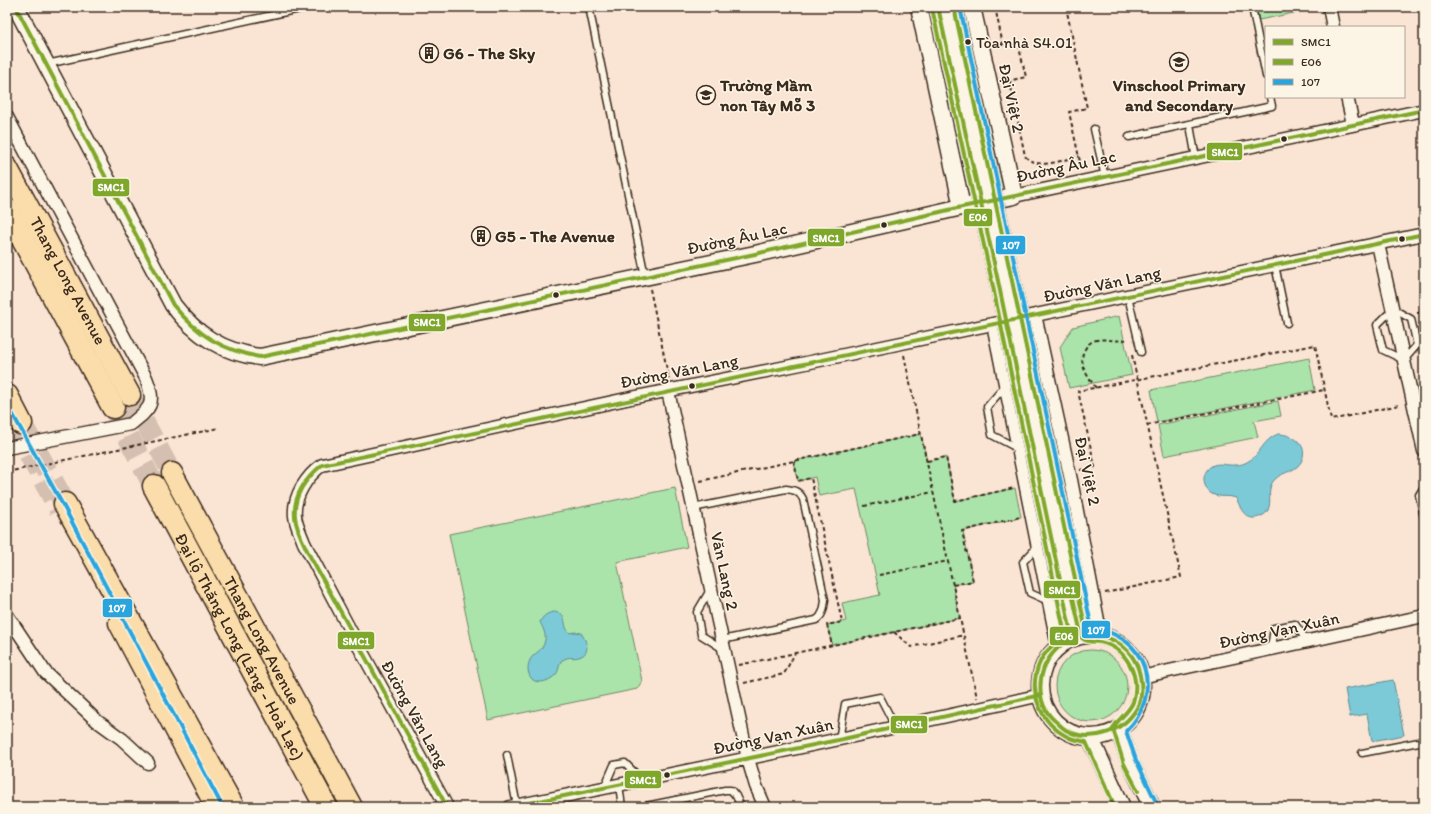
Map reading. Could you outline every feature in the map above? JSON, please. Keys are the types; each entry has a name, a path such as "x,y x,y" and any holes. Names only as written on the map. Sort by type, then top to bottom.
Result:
{"highway":[{"path":"7,210 121,401"},
{"path":"7,396 14,422"},
{"name":"Đại lộ Thăng Long (Láng - Hoà Lạc)","path":"154,486 326,807"},
{"path":"62,507 233,807"}],"main road":[{"name":"Thang Long Avenue","path":"7,166 121,401"},
{"name":"Thang Long Avenue","path":"172,473 352,807"},
{"path":"62,507 216,807"}],"street":[{"name":"Đường Âu Lạc","path":"16,7 48,64 174,305 184,320 213,342 244,355 260,357 647,280 962,207 1424,110"},
{"path":"919,7 962,207"},
{"path":"938,7 998,281 1063,597"},
{"path":"954,7 1063,597 1058,647"},
{"name":"Đại Việt 2","path":"972,7 1014,196"},
{"path":"1329,7 1333,26"},
{"path":"1347,98 1353,124"},
{"path":"7,116 146,378 150,388 151,400 147,411 131,424 7,448"},
{"name":"Đường Văn Lang","path":"447,807 304,543 298,529 295,516 296,505 300,493 310,476 318,469 327,464 669,387 1035,316 1424,234"},
{"path":"1378,244 1424,451"},
{"name":"Đại Việt 2","path":"1035,316 1071,480 1087,636"},
{"path":"992,324 1037,547 1063,597 1087,636"},
{"name":"Văn Lang 2","path":"669,387 693,508 748,759 756,786 766,807"},
{"path":"7,615 45,672 97,722 122,739 148,763"},
{"name":"Đường Vạn Xuân","path":"1141,677 1424,616"},
{"path":"1087,636 1115,641 1127,650 1138,667 1141,677 1141,697 1138,706 1127,722 1119,729 1110,733 1090,737 1076,734 1062,728 1048,714 1041,695 1041,675 1049,657 1058,647 1087,636"},
{"name":"Đường Vạn Xuân","path":"514,806 896,728 1041,695"},
{"path":"1119,729 1130,762 1152,807"},
{"path":"1090,737 1122,807"}],"lane":[{"path":"48,64 309,7"},
{"path":"589,7 647,280"},
{"path":"1252,7 1265,71"},
{"path":"1129,137 1272,106 1270,98"},
{"path":"1190,125 1196,158"},
{"path":"1094,129 1105,177"},
{"path":"1275,265 1287,323"},
{"path":"1128,296 1141,352"},
{"path":"1393,309 1377,325 1382,350 1404,360"},
{"path":"1005,386 987,407 992,435 1017,448"},
{"path":"1424,487 1419,495 1424,518"},
{"path":"693,508 786,489 796,490 801,494 805,507 825,600 824,609 819,618 816,620 723,645 701,635 697,612 711,589"},
{"path":"1037,547 1023,562 1030,593 1063,597"},
{"path":"1271,649 1274,628 1294,624 1307,641"},
{"path":"839,740 844,704 880,697 896,728"},
{"path":"1362,753 1424,741"},
{"path":"507,755 514,806"},
{"path":"604,788 614,765 625,763 642,780"},
{"path":"619,785 622,807"},
{"path":"641,807 731,790 736,796 741,807"}],"path":[{"path":"995,7 1003,45"},
{"path":"1066,7 1088,108 1069,112 1082,172"},
{"path":"994,42 1006,46 1018,43 1026,76 1012,80 1004,88"},
{"path":"1010,82 1025,156 1029,160 1043,164 1078,156"},
{"path":"1419,246 1424,270"},
{"path":"647,280 669,387"},
{"path":"1417,313 1424,312"},
{"path":"1096,388 1083,366 1082,358 1084,350 1090,342 1098,340 1117,342 1128,339 1127,333"},
{"path":"1079,470 1095,467 1078,391 1315,345 1331,420 1399,405"},
{"path":"1105,593 1181,577 1131,353"},
{"path":"904,354 977,698"},
{"path":"1423,355 1424,360"},
{"path":"1147,426 1325,390"},
{"path":"7,472 219,428"},
{"path":"698,481 921,434"},
{"path":"927,461 946,457 955,501 1015,488"},
{"path":"864,506 934,492"},
{"path":"953,585 973,581 962,530 1021,517"},
{"path":"879,575 948,561"},
{"path":"738,665 960,618"},
{"path":"894,632 911,647 964,635"},
{"path":"742,683 784,674 795,653"}],"green space":[{"path":"1256,7 1308,7 1309,10 1259,20"},
{"path":"1119,316 1132,375 1069,388 1060,347 1073,327"},
{"path":"1309,358 1315,390 1157,422 1151,390"},
{"path":"1278,401 1281,416 1254,421 1258,437 1164,456 1158,425"},
{"path":"921,434 927,461 946,457 955,501 1015,488 1021,517 963,531 973,581 953,585 960,618 832,645 827,625 846,621 842,603 880,595 856,489 819,496 815,477 798,481 794,461"},
{"path":"675,488 687,547 617,562 642,681 637,689 488,720 449,534"},
{"path":"1091,650 1105,653 1117,660 1124,672 1127,686 1124,700 1117,712 1105,719 1091,722 1077,719 1065,712 1058,700 1055,686 1058,672 1065,660 1077,653"}],"water":[{"path":"1278,434 1294,438 1302,446 1303,456 1298,466 1291,471 1278,476 1272,483 1270,490 1270,503 1265,514 1259,517 1250,518 1244,513 1236,498 1215,495 1209,491 1205,485 1204,479 1207,470 1210,467 1217,464 1237,465 1247,462 1256,456 1268,440"},
{"path":"554,612 562,615 567,630 570,633 581,633 585,639 587,649 586,653 579,657 564,659 561,661 557,673 552,678 539,682 531,678 528,668 529,662 544,644 545,636 540,622 542,618 549,613"},
{"path":"1393,680 1404,735 1372,741 1367,714 1350,717 1345,689"}],"tunnel":[{"path":"130,395 172,473"},
{"path":"113,407 154,486"},
{"path":"21,423 65,504"},
{"path":"14,428 59,510"}],"transit line":[{"name":"SMC1","path":"16,7 173,305 182,316 211,340 233,350 260,357 755,254 962,207 1424,110"},
{"name":"SMC1","path":"938,7 998,281 1072,638 1057,649 1048,660 1041,678 1041,696 1048,713 1064,729 1075,734 1095,736 1115,729 1131,716 1137,708 1139,702 1141,682 1135,662 1124,647 1107,638 1087,635 954,7"},
{"name":"107","path":"960,7 1092,629 1111,633 1126,641 1137,653 1144,668 1147,684 1145,700 1138,716 1126,731 1136,760 1157,804"},
{"name":"E06","path":"932,8 992,282 1065,635 1048,650 1040,662 1036,673 1036,695 1043,715 1058,731 1072,739 1086,742 1115,807"},
{"name":"SMC1","path":"447,807 315,566 300,535 295,517 298,495 306,482 322,465 735,377 1424,234"},
{"name":"107","path":"12,413 64,507 221,804"},
{"name":"E06","path":"1071,589 1082,638 1088,641 1100,642 1118,650 1130,664 1133,673 1135,682 1133,702 1113,729 1124,764 1138,791"},
{"name":"SMC1","path":"510,807 843,739 1041,695"}],"place":[{"name":"Tòa nhà S4.01","path":"968,42"},
{"name":"G6 - The Sky","path":"429,53"},
{"name":"Vinschool Primary and Secondary","path":"1179,62"},
{"name":"Trường Mầm non Tây Mỗ 3","path":"706,95"},
{"name":"G5 - The Avenue","path":"481,236"}]}
